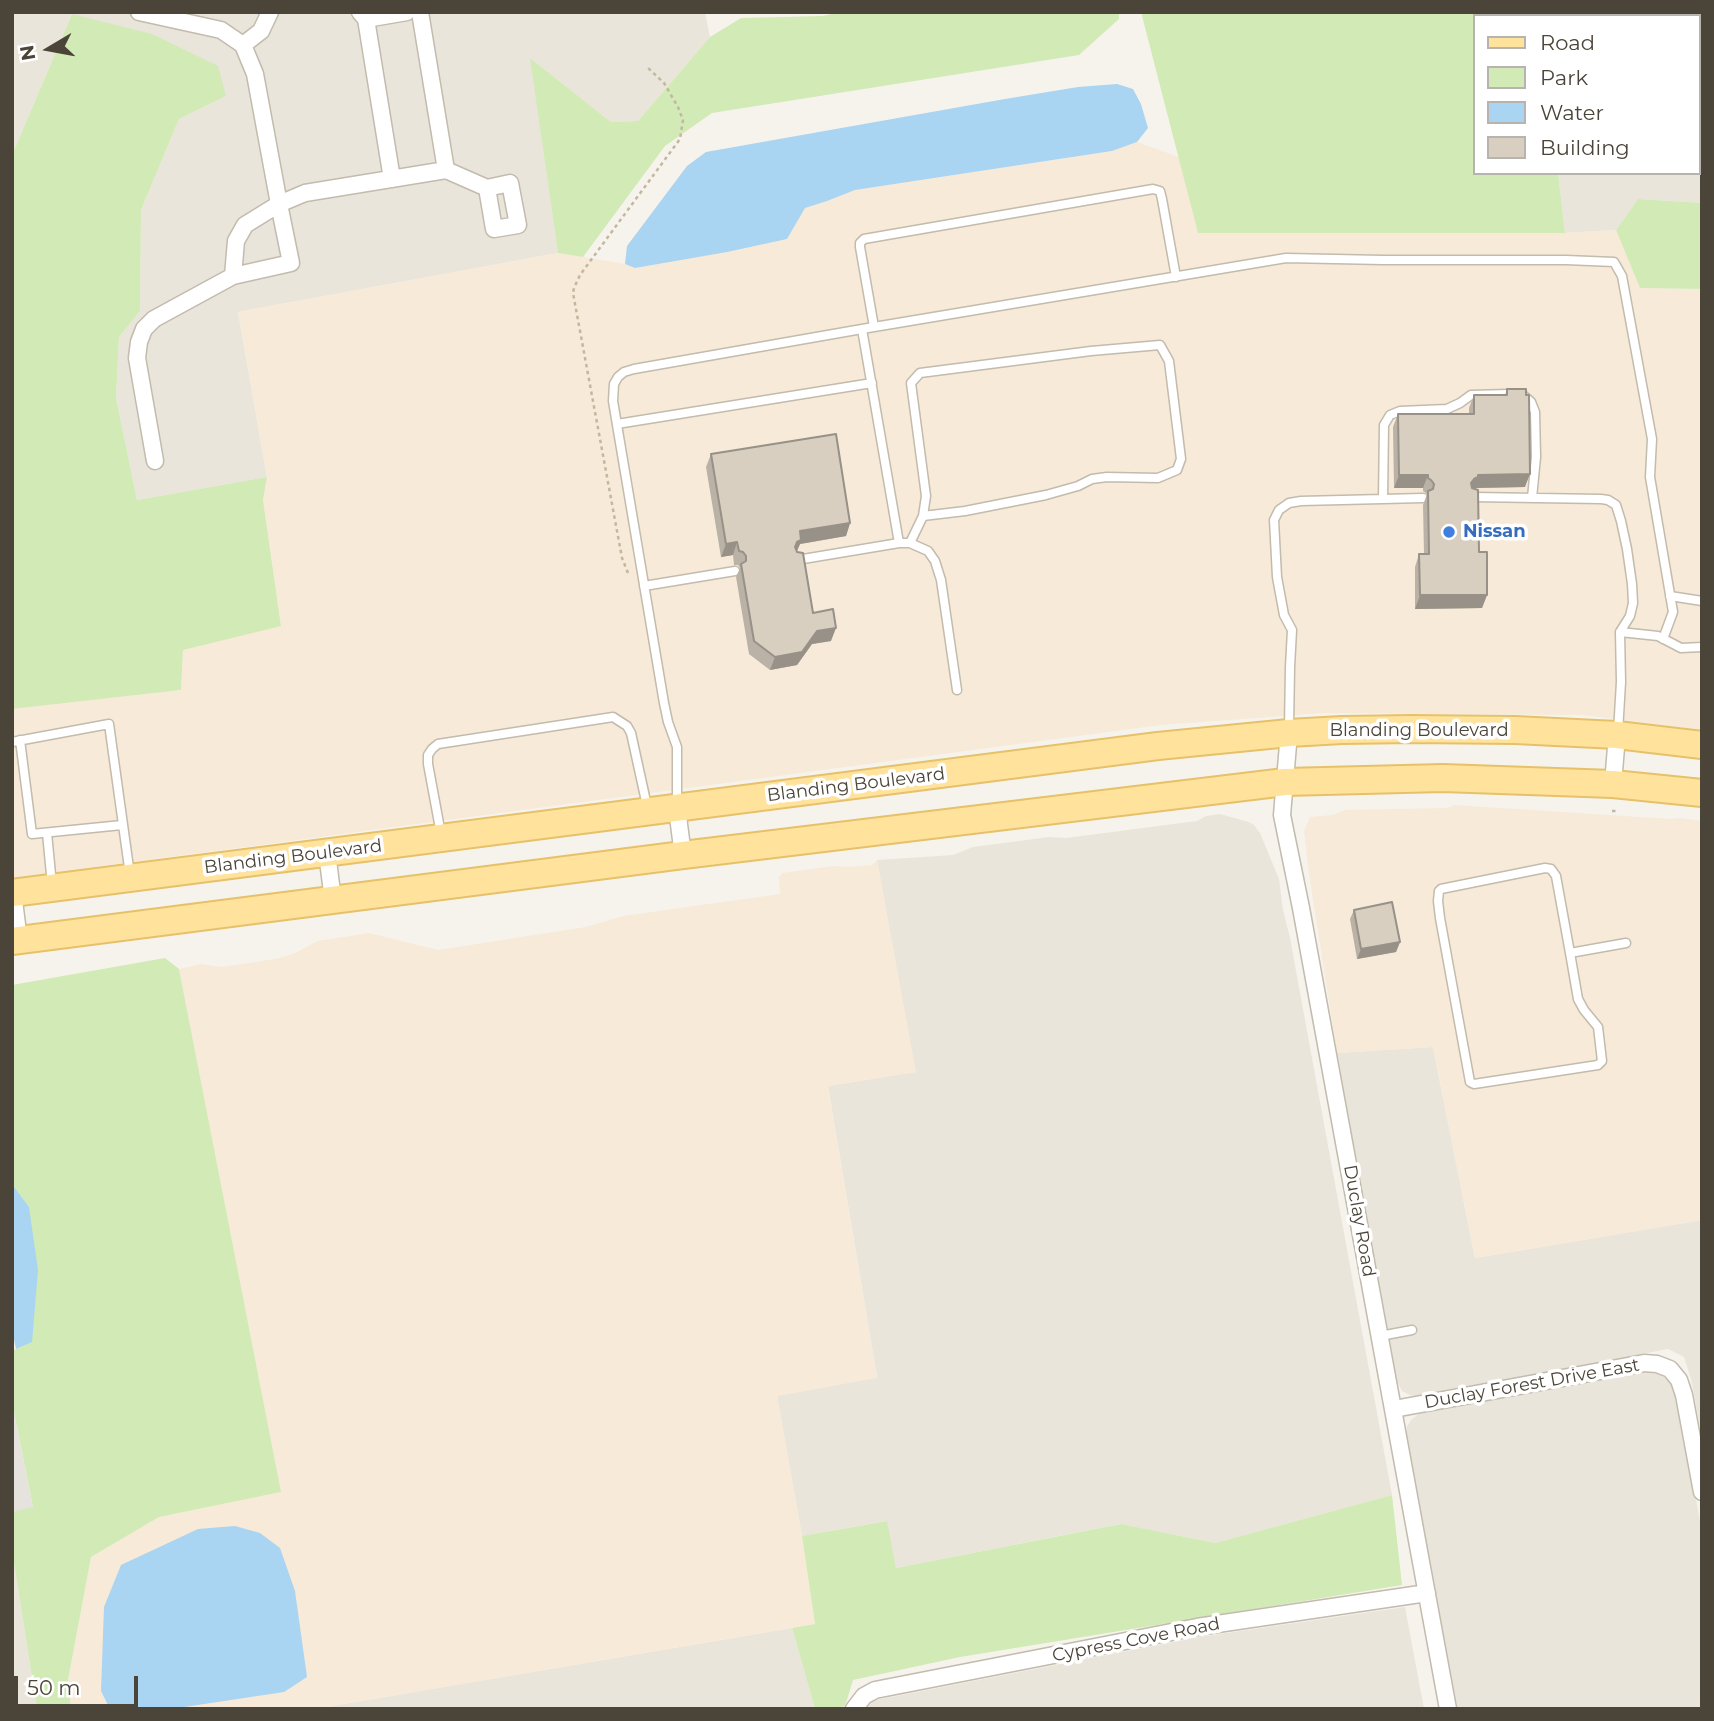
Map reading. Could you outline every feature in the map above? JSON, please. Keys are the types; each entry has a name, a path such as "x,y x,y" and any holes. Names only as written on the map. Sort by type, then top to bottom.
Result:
{"main road":[{"name":"Blanding Boulevard","path":"13,893 1158,746 1289,733 1412,729 1516,730 1617,735 1702,745"},
{"path":"16,941 683,855 1285,782 1443,778 1613,784 1702,793"}],"street":[{"path":"139,12 221,30 243,46 255,74 291,263 233,276 154,319 144,329 136,358 155,461"},
{"path":"243,46 261,31 270,12"},
{"path":"392,178 363,16 407,12"},
{"path":"420,12 446,170"},
{"path":"233,276 236,241 245,225 279,204 305,193 446,170 487,188"},
{"name":"Duclay Road","path":"1289,733 1282,815 1448,1709"},
{"path":"1613,784 1617,735"},
{"path":"677,809 683,855"},
{"path":"327,853 333,900"},
{"path":"13,893 16,941"},
{"name":"Duclay Forest Drive East","path":"1394,1409 1644,1363 1657,1364 1670,1368 1679,1380 1702,1492"},
{"name":"Cypress Cove Road","path":"854,1709 864,1696 875,1690 1197,1627 1427,1592"}],"lane":[{"path":"874,327 860,247 864,239 1153,189 1160,191 1176,277"},
{"path":"677,809 677,747 668,722 644,586 613,401 614,384 624,372 634,369 862,329 1286,258 1614,262 1622,276 1652,439 1650,477 1673,612 1663,639"},
{"path":"862,329 899,542"},
{"path":"910,542 923,516 926,496 911,383 920,373 1160,345 1168,361 1181,459 1177,470 1158,478 1092,479 1046,495 965,511 923,516"},
{"path":"617,424 872,383"},
{"path":"1382,499 1384,425 1390,415 1400,411 1447,409 1471,395 1507,394 1523,395 1531,402 1535,412 1536,457 1532,498"},
{"path":"1473,497 1601,499 1616,505 1627,550 1633,603 1630,615 1620,632 1621,682 1617,735"},
{"path":"1289,733 1292,630 1284,615 1277,577 1274,520 1279,510 1289,503 1301,501 1423,498"},
{"path":"797,560 899,542 910,542 928,551 938,570 943,593 957,690"},
{"path":"644,586 735,571"},
{"path":"1670,596 1702,601"},
{"path":"1620,632 1658,636 1681,648 1702,647"},
{"path":"442,838 428,764 428,755 438,744 613,717 626,726 634,740 648,812"},
{"path":"123,828 32,834 16,741 108,724 131,878"},
{"path":"47,832 52,888"},
{"path":"1545,868 1551,869 1556,876 1570,953 1578,999 1598,1027 1602,1061 1598,1065 1474,1084 1470,1082 1440,918 1439,891 1545,868"},
{"path":"1570,953 1626,943"},
{"path":"1380,1336 1412,1330"}],"path":[{"path":"644,586 630,575 622,558 573,293 580,275 680,139 683,120 678,107 664,83 647,67"},
{"path":"1612,811 1618,811"}],"shaded area":[{"path":"12,12 705,12 710,37 638,121 611,122 531,59 558,253 238,312 267,477 137,500 116,398 119,337 140,311 141,210 179,119 226,96 72,14 12,155"},
{"path":"1538,12 1624,14 1538,14"},
{"path":"1702,12 1702,85 1700,14 1670,14"},
{"path":"1702,133 1702,203 1638,199 1616,230 1565,233 1558,175 1700,175"},
{"path":"1137,142 1179,157 1198,233 1565,233 1616,230 1640,288 1702,289 1702,730 1582,715 1323,713 1161,725 12,878 12,709 181,690 183,650 281,625 263,500 267,477 238,312 558,253 635,268 787,239 804,208 855,190 1112,151"},
{"path":"1454,805 1702,821 1702,1220 1475,1258 1433,1047 1337,1053 1304,831 1310,817 1333,815 1344,810 1448,808"},
{"path":"1220,814 1254,825 1279,879 1392,1495 1215,1543 1120,1524 896,1568 886,1521 802,1536 777,1396 877,1377 828,1086 915,1072 877,860 953,855 973,847 1197,821 1206,816"},
{"path":"877,860 916,1072 828,1086 877,1378 777,1396 815,1624 314,1709 71,1709 68,1680 91,1557 159,1517 281,1492 179,969 201,964 222,967 275,959 293,954 318,941 369,933 438,950 586,927 623,916 780,894 779,877 783,873 833,866 872,865"},
{"path":"1433,1047 1475,1258 1702,1220 1702,1437 1684,1357 1668,1349 1420,1397 1402,1391 1397,1381 1337,1053"},
{"path":"1642,1372 1660,1374 1673,1384 1702,1532 1702,1709 1456,1709 1406,1438 1407,1426 1420,1413"},
{"path":"12,1402 33,1508 12,1512"},
{"path":"12,1550 37,1709 12,1709"},
{"path":"1405,1607 1424,1709 830,1709 1199,1637"},
{"path":"792,1628 815,1709 314,1709"}],"green space":[{"path":"840,12 1119,12 1119,19 1079,55 712,113 665,146 583,257 558,253 530,58 611,122 638,121 710,37 741,18 823,16"},
{"path":"1141,12 1538,12 1472,14 1472,175 1558,175 1565,233 1198,233"},
{"path":"72,14 152,34 218,66 226,96 179,119 141,210 140,311 119,337 116,398 137,500 267,477 263,500 281,626 183,650 181,690 12,709 12,155"},
{"path":"1638,199 1702,203 1702,289 1640,288 1616,230"},
{"path":"165,958 179,969 281,1492 159,1517 91,1557 68,1680 71,1709 37,1709 12,1550 12,1512 33,1507 12,1402 12,1351 32,1341 29,1207 12,1184 12,985"},
{"path":"1392,1495 1402,1585 960,1657 853,1680 845,1706 815,1709 792,1628 815,1624 802,1536 887,1521 896,1568 1121,1524 1215,1543"}],"water":[{"path":"1117,84 1133,89 1141,104 1148,128 1137,142 1112,151 855,190 805,208 787,239 635,268 625,264 627,246 687,166 706,152 1005,99 1078,87"},
{"path":"12,1184 29,1207 38,1270 32,1342 16,1349 12,1330"},
{"path":"235,1526 260,1533 280,1548 295,1591 307,1677 284,1692 171,1709 110,1709 101,1691 104,1607 121,1565 198,1529"}],"building":[{"name":"Nissan","path":"1507,389 1526,389 1526,395 1529,395 1530,474 1478,475 1471,483 1472,488 1478,490 1479,552 1487,552 1487,595 1420,595 1419,554 1429,554 1428,491 1433,489 1434,484 1428,475 1399,475 1398,414 1474,414 1474,395 1507,395"},
{"path":"836,434 850,523 800,531 801,540 795,547 797,552 803,553 813,613 833,609 836,628 817,631 802,652 775,657 754,641 741,564 746,561 746,556 739,551 737,542 726,544 711,454"},
{"path":"1392,902 1400,942 1361,949 1354,910"}],"place":[{"name":"Nissan","path":"1449,532"}]}
